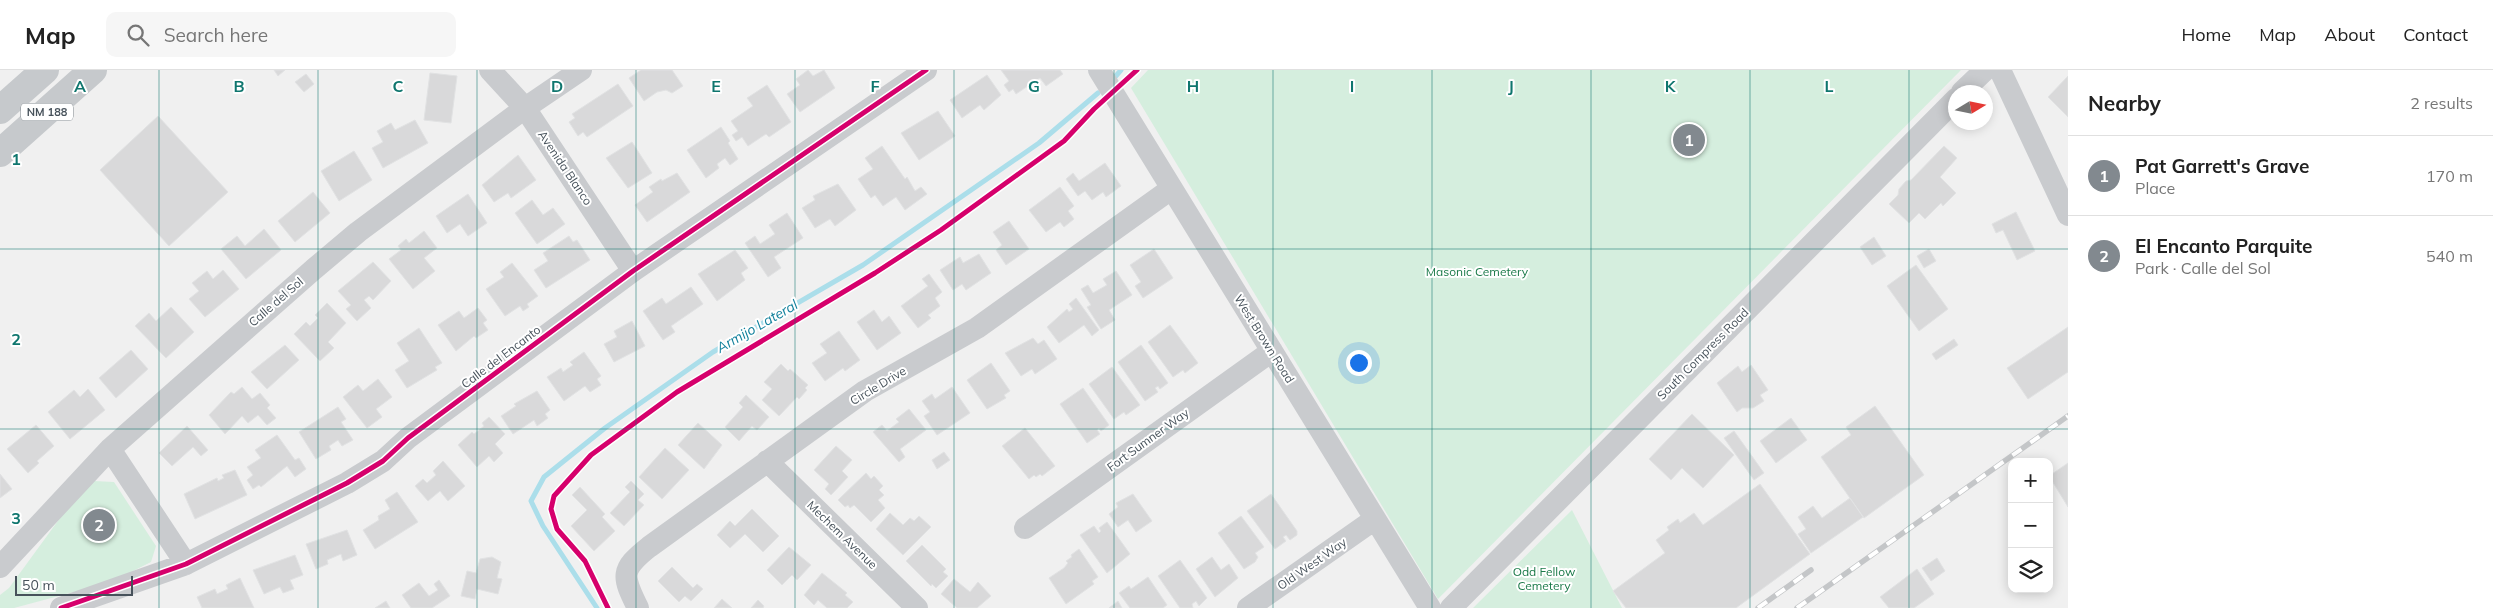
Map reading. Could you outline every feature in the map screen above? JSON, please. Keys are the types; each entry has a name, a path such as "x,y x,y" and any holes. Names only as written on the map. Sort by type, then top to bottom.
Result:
{"main road":[{"name":"NM 188","path":"0,110 45,70"},
{"name":"NM 188","path":"0,153 93,70"}],"street":[{"name":"Avenida Blanco","path":"490,70 525,108 633,271"},
{"name":"Calle del Sol","path":"0,567 110,449 358,232 525,108 581,70"},
{"name":"Calle del Encanto","path":"60,608 186,564 347,483 383,460 408,438 633,271 926,70"},
{"name":"West Brown Road","path":"1099,70 1430,608"},
{"path":"1969,85 1985,70"},
{"path":"2000,70 2068,215"},
{"name":"South Compress Road","path":"1451,608 1948,107"},
{"name":"Circle Drive","path":"638,608 628,588 625,574 634,559 699,509 865,392 977,328 1172,189"},
{"name":"Fort Sumner Way","path":"1025,528 1272,351"},
{"path":"110,449 186,564"},
{"name":"Mechem Avenue","path":"767,461 917,608"},
{"name":"Old West Way","path":"1248,608 1375,519"}],"green space":[{"name":"Masonic Cemetery","path":"1148,70 1961,70 1438,599 1131,88"},
{"path":"94,481 114,482 156,546 151,562 111,582 14,608 0,608 0,595 9,588 71,503"},
{"name":"Odd Fellow Cemetery","path":"1572,510 1622,608 1473,608"}],"building":[{"path":"274,70 285,70 278,76"},
{"path":"641,70 672,70 683,86 672,93 666,90 657,92 644,101 629,78"},
{"path":"808,70 813,76 824,70 835,88 800,112 787,94 800,85 796,79"},
{"path":"1001,70 1060,70 1063,74 1046,86 1040,78 1016,94 1013,89 1009,92 1004,85 1009,81"},
{"path":"430,73 457,76 451,123 424,120"},
{"path":"306,74 314,84 304,92 295,82"},
{"path":"987,75 1001,95 984,110 980,105 962,118 950,100"},
{"path":"2068,76 2068,117 2048,97"},
{"path":"618,84 633,106 587,137 583,132 578,136 569,122 575,118 572,114"},
{"path":"767,85 791,122 769,137 766,134 748,146 742,137 736,141 732,135 738,131 731,121 753,106 747,98"},
{"path":"938,111 955,136 919,160 901,133"},
{"path":"158,116 228,192 169,246 100,170"},
{"path":"415,120 428,143 383,168 372,148 383,142 377,131 391,123 395,130"},
{"path":"721,127 738,159 730,165 725,158 717,164 719,168 706,178 687,150"},
{"path":"632,142 652,173 628,188 606,158"},
{"path":"882,146 905,179 907,177 915,191 921,187 927,194 905,210 896,197 883,206 875,195 871,198 858,179 873,169 865,158"},
{"path":"1944,146 1957,158 1940,177 1956,193 1943,206 1941,203 1925,219 1919,213 1909,223 1889,204 1898,195 1899,189 1906,181 1911,180"},
{"path":"354,151 372,180 339,201 321,171"},
{"path":"518,155 536,180 511,198 508,193 494,202 482,185"},
{"path":"1105,163 1121,186 1106,197 1103,192 1092,200 1085,191 1078,196 1066,179 1073,173 1079,181"},
{"path":"677,173 690,192 647,222 635,205 653,192 649,187 661,179 662,181"},
{"path":"838,184 856,210 835,226 830,219 815,228 802,208 815,200 813,196"},
{"path":"1060,187 1074,206 1068,211 1074,219 1064,227 1060,222 1046,232 1029,210"},
{"path":"313,192 330,213 295,242 278,221"},
{"path":"468,194 487,223 468,236 460,224 447,233 436,216"},
{"path":"532,200 543,215 553,208 565,224 537,244 515,213"},
{"path":"2016,212 2035,251 2017,260 2003,230 1996,233 1992,224"},
{"path":"787,213 803,238 774,257 781,268 768,277 745,243 755,236 760,244 775,234 769,225"},
{"path":"1009,221 1029,249 1006,265 996,250 1002,245 993,232"},
{"path":"264,229 281,250 246,279 221,249 237,236 245,246"},
{"path":"424,231 437,248 424,258 435,271 413,289 389,259 401,250 398,246 406,239 409,243"},
{"path":"569,236 573,242 577,240 590,260 546,288 534,270 548,261 543,253"},
{"path":"1874,237 1886,256 1872,265 1860,247"},
{"path":"1154,249 1173,278 1143,298 1135,286 1141,282 1130,265"},
{"path":"1929,249 1936,261 1924,268 1917,256"},
{"path":"735,250 748,268 741,273 745,280 717,301 698,274"},
{"path":"979,254 991,273 966,290 962,284 953,290 940,270 960,257 963,263"},
{"path":"373,262 391,281 373,300 369,296 364,300 371,308 357,321 346,309 351,305 338,291"},
{"path":"512,263 538,296 527,304 529,307 523,311 520,306 505,316 486,289 504,277 500,272"},
{"path":"1916,265 1948,309 1919,331 1887,286"},
{"path":"223,270 239,289 205,317 189,299 199,291 192,283 207,271 213,279"},
{"path":"1116,271 1132,295 1109,310 1115,320 1101,329 1087,307 1091,305 1081,289 1088,285 1093,293 1107,285 1103,279"},
{"path":"929,274 942,292 935,298 940,306 928,315 931,318 918,328 901,306 928,286 922,279"},
{"path":"691,287 703,304 671,326 675,332 663,340 643,311 662,298 666,304"},
{"path":"1076,298 1099,330 1092,336 1084,325 1059,343 1047,327 1067,309 1069,312 1073,309 1069,304"},
{"path":"327,303 346,323 328,342 334,348 320,361 294,334 306,322 310,326 318,318 315,315"},
{"path":"171,307 194,332 166,358 135,326 149,313 156,321"},
{"path":"478,308 487,320 483,323 488,330 476,338 474,336 456,351 438,325 459,311 464,318"},
{"path":"874,310 882,322 889,316 901,333 877,350 857,322"},
{"path":"632,321 645,346 614,362 604,344 617,337 614,331"},
{"path":"1170,325 1198,363 1185,373 1183,370 1173,377 1148,342"},
{"path":"2068,327 2068,372 2028,399 2007,368"},
{"path":"419,328 442,363 435,367 437,370 407,388 395,370 409,361 397,343"},
{"path":"839,331 860,360 845,371 843,368 825,381 812,363 827,353 820,344"},
{"path":"1033,338 1038,344 1044,340 1057,359 1035,374 1032,369 1021,376 1005,353"},
{"path":"1954,339 1958,345 1936,360 1932,354"},
{"path":"285,345 299,360 267,389 251,372"},
{"path":"1141,345 1168,383 1160,389 1158,386 1155,388 1158,392 1145,401 1118,362"},
{"path":"131,350 148,369 116,398 99,378"},
{"path":"584,352 601,376 597,379 601,385 590,392 585,386 564,401 547,377 561,368 563,372 573,365 570,362"},
{"path":"991,363 1010,391 1004,395 1006,398 987,409 967,380"},
{"path":"781,364 788,371 790,369 808,385 805,388 807,390 799,399 797,397 779,416 762,400 772,389 764,382"},
{"path":"1751,365 1768,390 1760,395 1764,401 1753,408 1742,408 1737,412 1717,383 1738,366 1742,372"},
{"path":"1112,367 1140,405 1126,415 1124,412 1114,419 1089,384"},
{"path":"378,379 392,397 376,409 382,417 367,428 343,397 358,385 363,391"},
{"path":"242,387 252,399 260,393 270,405 267,408 276,418 267,425 258,415 248,423 242,416 225,434 209,415 231,392 234,394"},
{"path":"952,387 970,413 937,435 924,416 930,412 922,401 932,394 935,399"},
{"path":"1083,388 1109,425 1101,431 1099,428 1097,430 1100,434 1087,443 1060,404"},
{"path":"88,389 105,410 70,439 48,412 74,390 80,397"},
{"path":"537,391 550,410 545,414 548,418 537,426 534,420 513,434 501,416 516,406 514,404"},
{"path":"746,395 769,417 757,430 752,426 739,441 725,427 743,407 739,403"},
{"path":"1875,406 1924,475 1864,518 1821,457 1851,435 1846,427"},
{"path":"338,407 346,419 341,422 353,440 342,446 338,440 329,446 331,450 316,459 299,432"},
{"path":"909,409 926,430 900,449 905,457 899,462 873,432 882,425 887,431 899,422 896,419"},
{"path":"1692,414 1734,455 1703,488 1682,468 1671,480 1649,459"},
{"path":"489,417 505,434 495,444 503,453 494,462 489,456 477,467 458,445 472,432 474,434 484,426 482,423"},
{"path":"1791,418 1807,440 1776,463 1760,441"},
{"path":"698,423 722,445 704,469 678,445"},
{"path":"36,425 54,446 37,461 39,463 28,473 7,449"},
{"path":"187,426 208,450 201,456 193,447 172,466 159,453"},
{"path":"1025,428 1055,466 1042,476 1040,474 1036,477 1034,475 1029,479 1002,446"},
{"path":"1734,431 1764,473 1754,480 1724,438"},
{"path":"277,435 295,460 299,458 306,469 295,477 287,466 261,487 259,485 253,489 247,480 253,475 247,467 261,458 255,450"},
{"path":"836,446 852,460 842,471 848,477 831,495 825,489 829,484 814,470"},
{"path":"665,448 689,470 662,499 639,477"},
{"path":"944,452 950,460 937,469 932,460"},
{"path":"443,461 465,486 448,501 440,491 428,501 415,486 423,479 427,483 436,475 433,471"},
{"path":"2068,463 2068,507 2053,483 2053,473"},
{"path":"235,470 247,495 195,519 184,494 217,478 218,481 224,478 222,475"},
{"path":"866,473 871,479 874,476 883,486 879,490 884,495 878,500 885,508 871,522 854,505 850,508 848,505 845,507 838,500"},
{"path":"0,474 12,489 0,498"},
{"path":"631,481 644,494 638,500 644,505 624,526 610,513 630,492 625,487"},
{"path":"1760,484 1810,554 1736,608 1626,608 1613,591 1665,553 1656,540 1669,530 1667,527 1678,519 1680,523 1694,513 1703,525"},
{"path":"580,487 605,514 602,517 615,531 594,551 571,526 587,510 572,495"},
{"path":"397,492 418,522 375,549 363,530 379,520 378,516 390,509 385,500"},
{"path":"1133,494 1152,521 1136,532 1128,520 1118,527 1109,514 1118,507 1116,503"},
{"path":"1271,494 1297,531 1297,535 1290,540 1286,535 1283,537 1286,541 1275,549 1247,511"},
{"path":"1850,498 1863,517 1811,553 1798,534 1806,529 1798,517 1813,506 1822,518"},
{"path":"752,509 779,536 763,552 745,534 730,548 717,535 730,521 735,526"},
{"path":"890,513 903,525 910,518 914,521 919,516 931,527 903,555 876,529"},
{"path":"1241,516 1264,547 1255,553 1258,557 1255,562 1244,569 1218,533"},
{"path":"1107,522 1130,554 1107,573 1080,535 1094,526 1099,533 1101,531 1099,528"},
{"path":"347,530 357,555 343,561 341,554 327,560 328,564 316,569 306,544"},
{"path":"922,545 946,569 943,572 948,576 936,588 932,584 931,586 906,561"},
{"path":"789,547 811,565 797,580 792,575 782,585 767,570"},
{"path":"1079,549 1098,577 1092,581 1094,584 1066,604 1049,578 1064,568 1068,563 1066,561"},
{"path":"295,555 303,575 290,580 294,589 283,593 280,587 264,594 253,570"},
{"path":"492,557 501,562 497,578 502,579 498,594 477,589 475,599 461,596 467,571 476,573 480,559"},
{"path":"1212,557 1221,570 1229,564 1238,578 1215,597 1196,569"},
{"path":"1937,558 1945,571 1931,581 1922,568"},
{"path":"1180,560 1207,598 1199,606 1196,601 1192,604 1193,608 1180,608 1158,576"},
{"path":"672,567 693,588 697,584 703,589 691,601 685,596 679,602 658,581"},
{"path":"1917,569 1934,594 1914,608 1889,608 1880,597"},
{"path":"822,573 847,593 845,595 853,602 847,608 827,608 818,600 814,605 804,595"},
{"path":"1148,577 1167,605 1163,608 1130,608 1119,593 1129,586 1131,589"},
{"path":"240,578 254,608 202,608 197,597 215,589 217,594 228,589 226,585"},
{"path":"954,579 970,592 978,582 991,596 977,608 957,608 941,594"},
{"path":"439,580 450,596 432,608 411,608 402,595 419,583 429,596 438,590 434,584"},
{"path":"722,599 732,608 714,608"},
{"path":"758,600 764,606 763,608 751,608"},
{"path":"386,601 390,608 375,608"},
{"path":"1118,601 1122,608 1109,608"}],"waterway":[{"name":"Armijo Lateral","path":"1115,77 1121,70"},
{"name":"Armijo Lateral","path":"597,608 543,526 531,501 544,477 605,428 713,352 863,265 1039,143 1098,93"}],"railway":[{"path":"1797,608 2068,416"},
{"path":"1758,608 1811,570"}],"cycle path":[{"path":"61,608 186,564 347,483 383,461 408,438 633,271 926,70"},
{"path":"608,608 585,561 557,529 551,509 554,496 591,455 677,392 875,273 941,230 1064,141 1094,109 1137,70"}],"place":[{"name":"Pat Garrett's Grave","path":"1689,140"},
{"name":"El Encanto Parquite","path":"99,525"}]}
